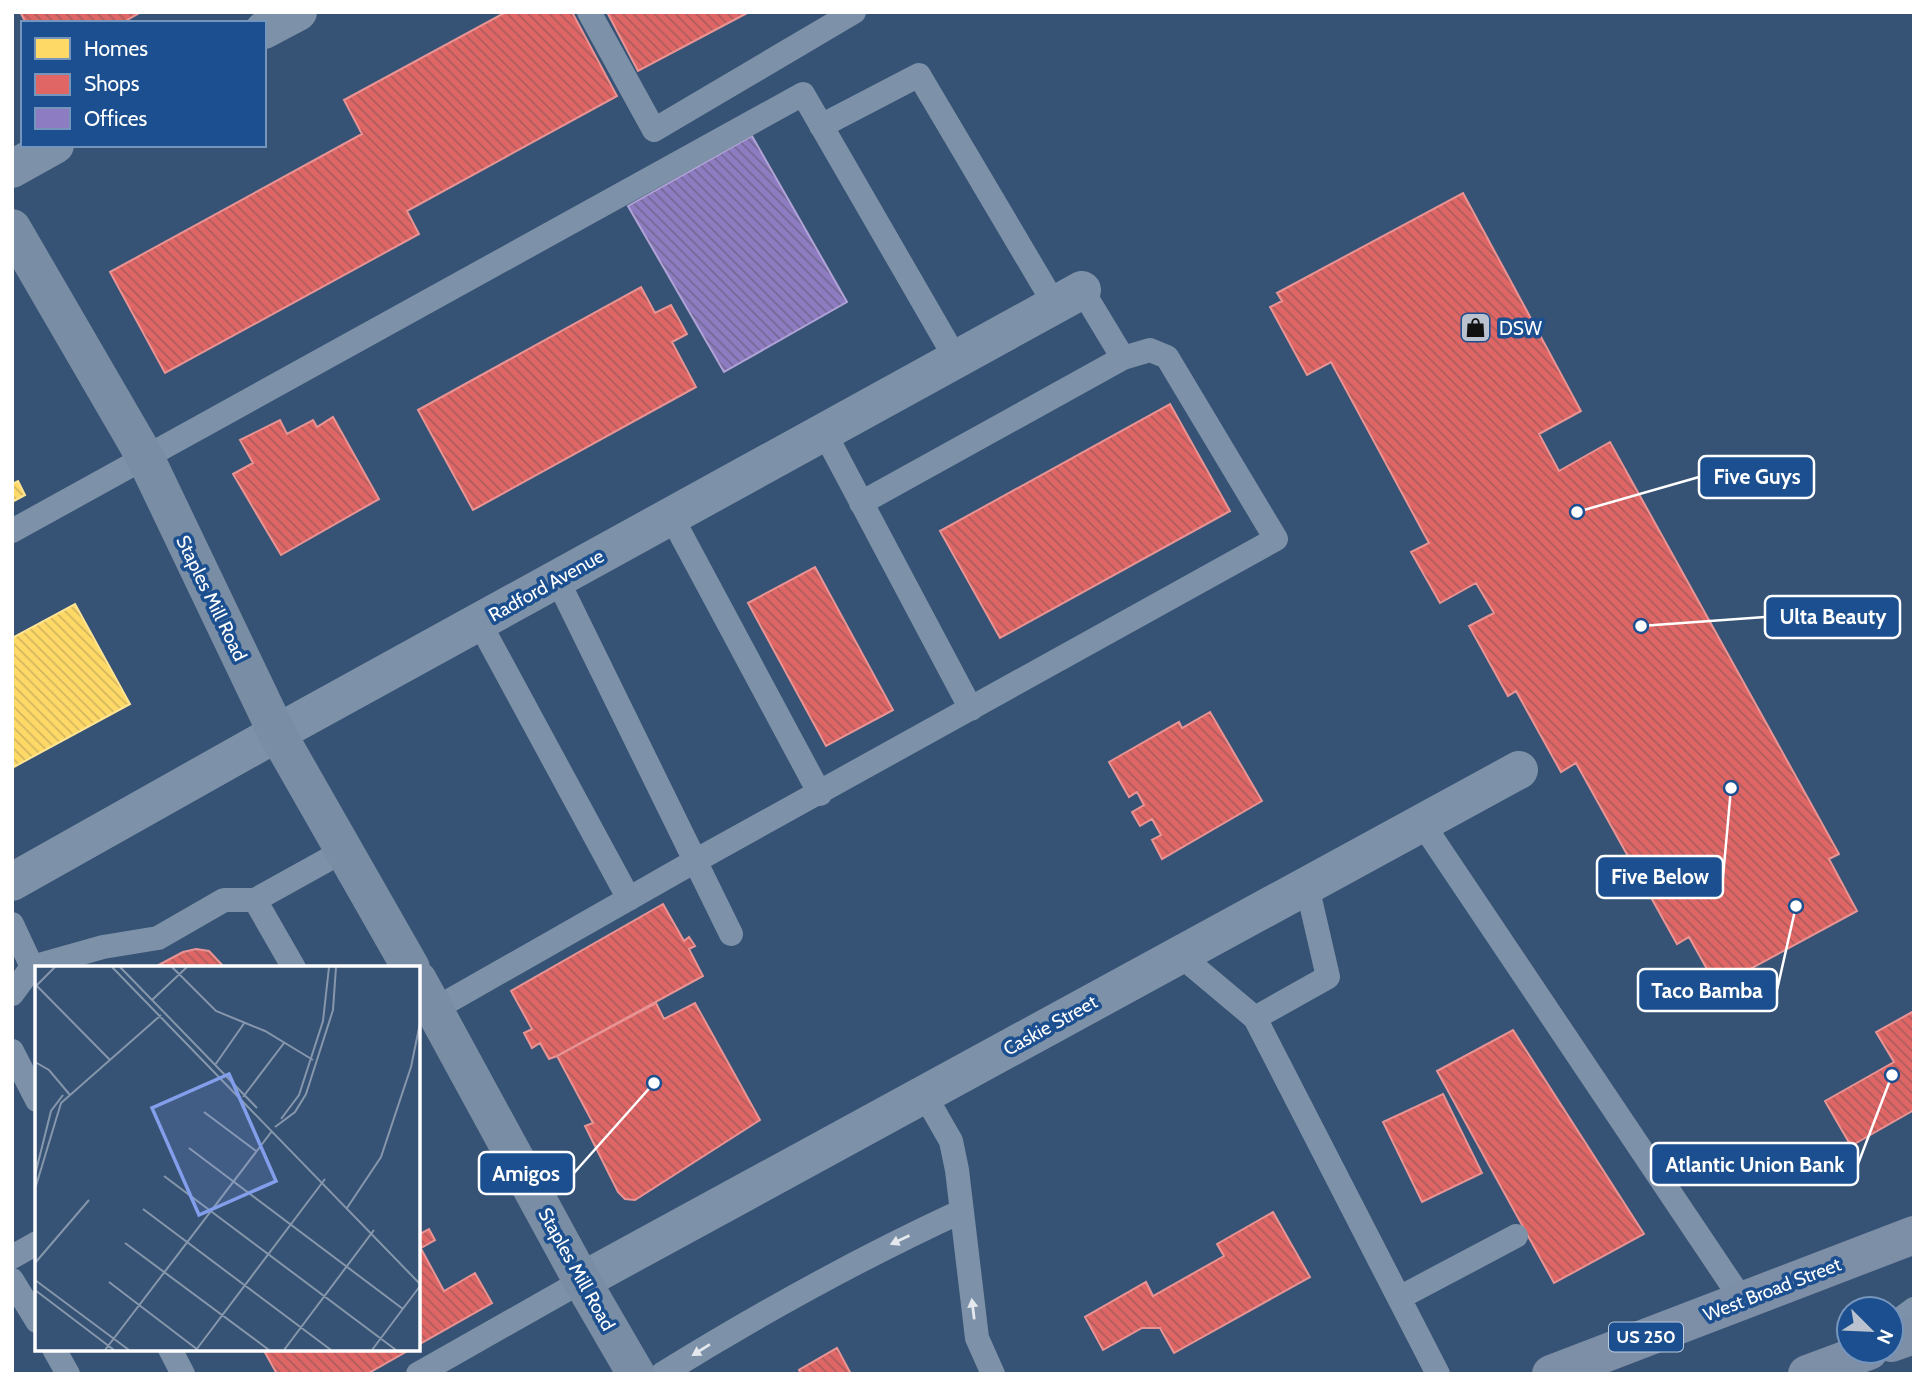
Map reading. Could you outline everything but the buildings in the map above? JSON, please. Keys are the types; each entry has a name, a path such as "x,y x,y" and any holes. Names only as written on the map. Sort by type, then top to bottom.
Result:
{"main road":[{"name":"West Broad Street","path":"1551,1374 1914,1235"},
{"path":"1807,1374 1835,1363"}],"street":[{"path":"266,29 298,12"},
{"path":"12,169 51,147"},
{"name":"Staples Mill Road","path":"12,228 145,457 278,733 410,966"},
{"name":"Radford Avenue","path":"12,882 1068,298"},
{"name":"Caskie Street","path":"582,1281 1519,770"},
{"name":"Staples Mill Road","path":"428,1009 636,1374"}],"lane":[{"path":"589,12 654,130 854,12"},
{"path":"821,126 919,75 1068,298 1123,358"},
{"path":"12,531 803,94 956,359"},
{"path":"428,1009 1276,539 1167,357 1150,350 1123,358 861,503"},
{"path":"824,432 971,709"},
{"path":"671,516 820,794"},
{"path":"557,579 732,934"},
{"path":"479,622 629,899"},
{"path":"1422,823 1742,1300"},
{"path":"36,966 103,947 158,938 224,900 255,900 345,850"},
{"path":"1255,1018 1328,977 1307,886"},
{"path":"255,900 293,966"},
{"path":"12,924 32,967"},
{"path":"1180,955 1255,1018 1438,1374"},
{"path":"12,994 35,966"},
{"path":"12,1051 35,1096"},
{"path":"923,1094 951,1141 957,1170 977,1338 993,1374"},
{"path":"662,1374 729,1332 876,1251 962,1211"},
{"path":"1399,1298 1516,1236"},
{"path":"12,1257 35,1244"},
{"path":"12,1280 35,1318"},
{"path":"418,1374 582,1281"},
{"path":"171,1351 183,1374"}],"place":[{"name":"DSW","path":"1476,328"},
{"name":"Five Guys","path":"1577,512"},
{"name":"Ulta Beauty","path":"1641,626"},
{"name":"Five Below","path":"1731,788"},
{"name":"Taco Bamba","path":"1796,906"},
{"name":"Atlantic Union Bank","path":"1892,1075"},
{"name":"Amigos","path":"654,1083"}]}
